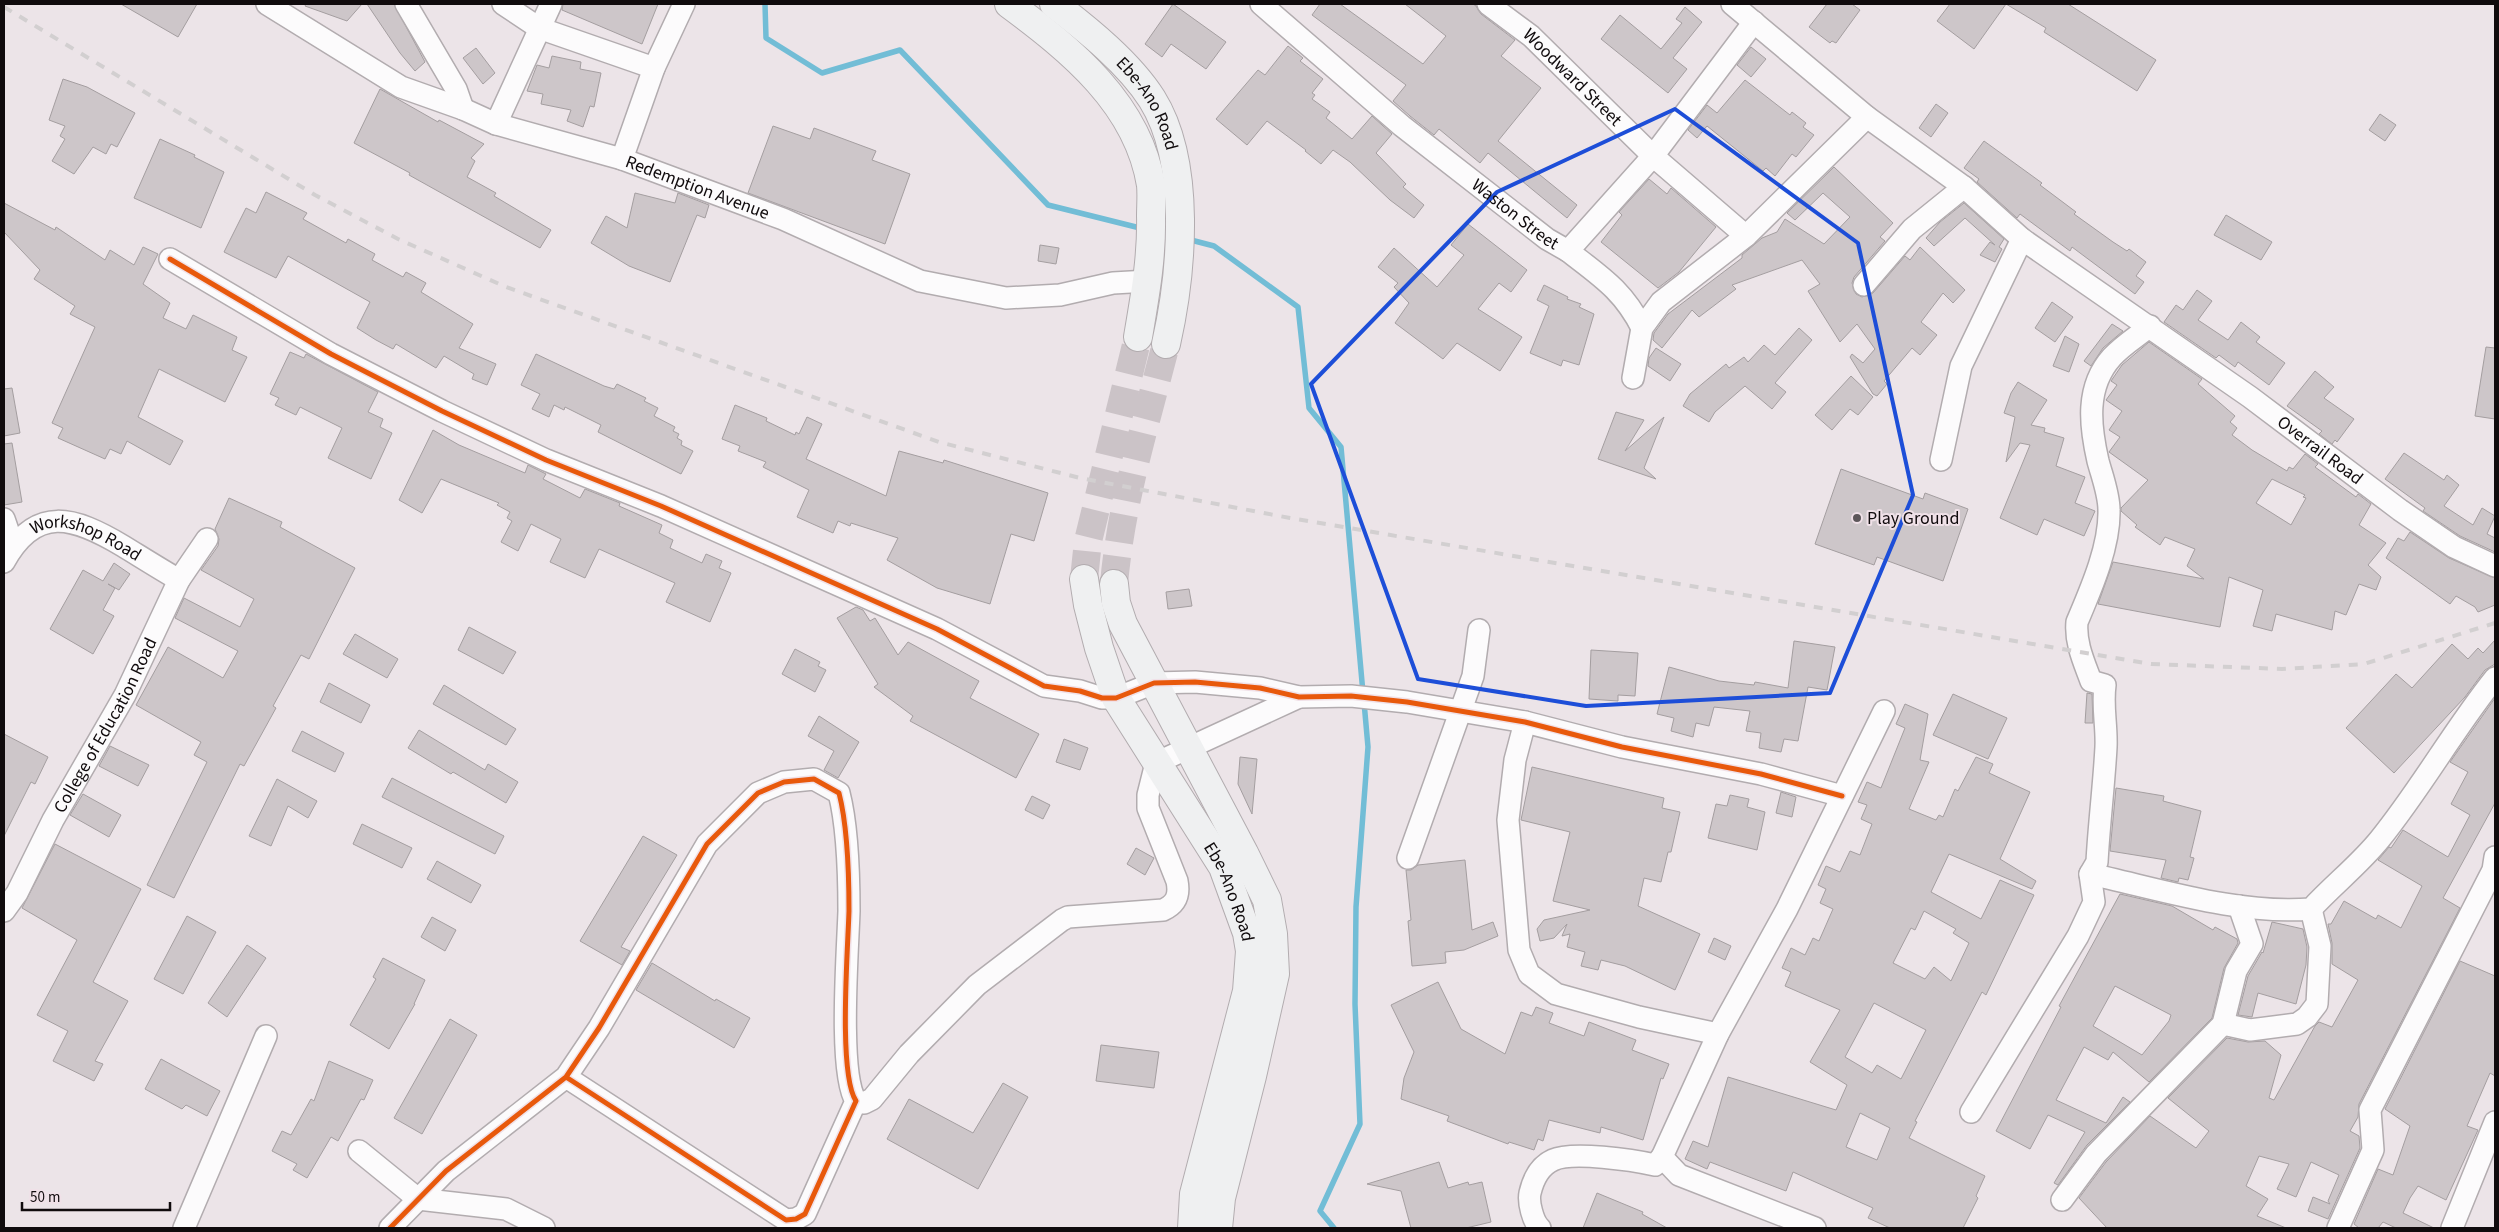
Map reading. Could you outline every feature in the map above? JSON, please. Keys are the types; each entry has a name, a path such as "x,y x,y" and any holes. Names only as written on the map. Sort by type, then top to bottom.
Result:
{"main road":[{"name":"Ebe-Ano Road","path":"1009,4 1076,58 1109,91 1142,150 1151,186 1152,230 1148,281"},
{"name":"Ebe-Ano Road","path":"1054,4 1084,27 1120,62 1151,98 1164,121 1173,153 1179,243 1173,310 1166,344"},
{"path":"1138,337 1148,281"},
{"name":"Ebe-Ano Road","path":"1084,579 1088,605 1099,648 1116,698 1223,867 1247,933 1250,951 1247,991 1194,1194 1192,1228"},
{"name":"Ebe-Ano Road","path":"1114,584 1116,603 1123,624 1267,900 1275,958 1275,974 1252,1076 1221,1198 1218,1228"}],"street":[{"name":"Redemption Avenue","path":"267,4 401,87 463,109 496,124 622,159 783,219 920,281 1006,298 1060,295 1113,284 1148,281"},
{"path":"406,4 456,88 463,109"},
{"path":"503,4 540,28 654,68"},
{"path":"496,124 551,4"},
{"path":"622,159 654,68 684,4"},
{"name":"Waston Street","path":"1261,4 1402,126 1547,239 1568,251 1653,156 1754,22"},
{"name":"Woodward Street","path":"1488,4 1531,36 1653,156 1746,236"},
{"name":"Overrail Road","path":"1732,4 1868,117 1964,187 2022,239 2250,397 2400,510 2454,547 2495,566"},
{"path":"1633,378 1642,328 1660,302 1746,236 1868,117"},
{"path":"1864,285 1912,229 1964,187"},
{"path":"1941,460 1961,366 2022,239"},
{"path":"1568,251 1614,288 1630,304 1642,328"},
{"path":"170,259 331,354 442,411 546,460 661,506 938,629 1044,686 1080,691 1102,698 1116,698 1154,683 1195,682 1260,688 1298,697 1350,696 1407,702 1525,722 1622,747 1761,774 1842,796"},
{"path":"1971,1112 2078,936 2094,902 2090,874 2096,862 2106,747 2106,721 2103,703 2105,686 2090,681 2080,651 2076,629 2077,622 2094,582 2108,528 2110,508 2091,431 2091,410 2095,387 2104,367 2113,356 2150,326"},
{"path":"4,519 8,553"},
{"name":"Workshop Road","path":"8,553 31,529 44,522 57,520 71,521 99,532 179,580"},
{"name":"College of Education Road","path":"4,911 17,893 53,820 125,695 179,580 207,539"},
{"path":"1408,858 1473,676 1479,630"},
{"path":"2090,874 2239,906 2293,910 2311,909 2379,840 2420,784 2469,711 2495,678"},
{"path":"856,1101 864,1103 872,1099 909,1054 977,985 1062,920 1068,917 1163,910 1172,906 1179,891 1177,881 1148,808 1148,795 1156,763 1298,697"},
{"path":"1540,1228 1536,1225 1528,1198 1533,1178 1552,1160 1575,1156 1655,1165 1662,1157 1718,1034 1787,909 1884,711"},
{"path":"1525,722 1514,760 1508,820 1519,950 1528,974 1556,994 1639,1017 1718,1034"},
{"path":"390,1228 446,1170 566,1077 599,1028 707,844 758,793 784,782 814,780 839,793 843,810 849,911 846,952 846,1041 852,1091 856,1101 805,1214 791,1220 786,1220 566,1077"},
{"path":"2338,1228 2373,1150 2370,1110 2493,870 2495,857"},
{"path":"2062,1200 2096,1154 2223,1024 2236,971 2252,944 2239,906"},
{"path":"2223,1024 2250,1030 2289,1026 2297,1024 2317,1004 2320,946 2311,909"},
{"path":"184,1228 266,1036"},
{"path":"2452,1228 2495,1122"},
{"path":"359,1152 418,1199 506,1209 544,1228"},
{"path":"1662,1157 1680,1175 1815,1228"}],"highlighted area":[{"path":"1675,109 1858,243 1913,495 1830,693 1586,706 1418,679 1311,384 1497,192"}],"building":[{"path":"121,4 197,4 178,37"},
{"path":"306,4 362,4 347,21 305,6"},
{"path":"367,4 394,4 425,62 415,71 400,53"},
{"path":"563,4 658,4 642,44 562,10"},
{"path":"1173,4 1226,42 1206,69 1171,44 1162,57 1145,44"},
{"path":"1320,4 1340,4 1423,64 1446,36 1405,4 1473,4 1476,6 1481,14 1515,40 1501,56 1541,88 1498,141 1577,205 1567,218 1488,153 1480,163 1439,129 1434,135 1410,116 1393,101 1406,85 1312,15"},
{"path":"1827,4 1852,4 1860,10 1836,43 1832,41 1830,43 1809,27"},
{"path":"1950,4 2006,4 1974,49 1937,21"},
{"path":"2006,4 2068,4 2156,60 2137,91 2044,32 2046,28"},
{"path":"1685,7 1702,22 1673,58 1687,69 1668,93 1601,39 1620,15 1661,49 1682,23 1676,19"},
{"path":"1288,46 1303,58 1300,61 1323,79 1312,93 1315,95 1312,99 1330,112 1326,118 1352,139 1372,116 1392,134 1376,153 1406,184 1403,187 1424,205 1414,218 1390,200 1350,162 1333,150 1321,164 1306,150 1267,121 1247,145 1216,119 1258,70 1265,75"},
{"path":"1751,47 1766,59 1751,77 1737,65"},
{"path":"476,48 495,73 483,84 463,58"},
{"path":"552,56 581,62 580,69 601,73 594,107 590,106 583,127 567,121 571,110 541,104 543,94 527,91 537,65 549,68"},
{"path":"63,79 87,87 135,113 117,147 111,144 106,154 93,147 74,174 52,161 65,139 60,136 65,126 49,120"},
{"path":"1745,80 1790,115 1792,112 1806,123 1803,127 1814,135 1796,157 1792,154 1775,176 1766,168 1763,171 1707,126 1697,138 1688,130 1707,105 1717,113"},
{"path":"380,89 438,122 439,120 484,144 471,158 475,161 467,177 496,193 494,196 551,230 540,248 354,143"},
{"path":"1936,104 1948,113 1931,137 1919,128"},
{"path":"2380,114 2396,125 2385,141 2369,130"},
{"path":"773,126 810,139 814,128 876,151 872,160 910,174 885,244 748,193"},
{"path":"160,139 195,155 194,157 224,172 201,228 134,198"},
{"path":"1984,141 2042,183 2040,185 2076,212 2074,214 2113,242 2127,251 2129,249 2146,262 2136,276 2144,282 2135,294 2072,247 2070,251 2020,214 2017,218 1977,182 1979,179 1964,168"},
{"path":"1834,167 1893,223 1880,237 1885,241 1854,277 1852,283 1856,294 1862,297 1873,293 1905,256 1910,260 1920,247 1965,290 1953,303 1943,293 1921,322 1937,335 1920,355 1912,348 1884,381 1887,384 1877,396 1873,394 1850,357 1852,354 1863,363 1875,349 1857,324 1840,342 1808,291 1820,284 1802,260 1732,285 1736,289 1699,317 1692,310 1662,348 1653,340 1654,333 1668,314 1742,258 1742,255 1762,238 1777,232 1785,219 1824,244 1850,217 1823,193 1795,220 1787,213"},
{"path":"1649,179 1667,194 1671,188 1716,227 1679,272 1658,288 1601,242 1622,215 1619,212"},
{"path":"266,192 307,213 303,219 346,243 348,239 375,254 372,260 403,277 406,272 426,283 421,292 473,324 459,348 496,364 487,385 472,379 474,374 444,356 436,368 396,344 393,349 357,328 370,302 288,256 276,278 224,252 246,208 256,213"},
{"path":"635,193 675,203 678,193 709,205 705,218 697,215 670,282 629,266 591,243 606,216 627,228"},
{"path":"4,203 55,230 56,227 105,260 110,250 134,265 143,247 158,254 143,284 170,303 163,318 186,329 193,315 237,337 232,350 247,357 225,402 159,369 138,417 183,441 170,465 127,441 121,454 110,449 105,459 58,438 63,428 52,423 95,327 70,314 75,306 34,279 40,270 4,232"},
{"path":"1964,203 2004,239 1999,247 2002,249 1995,262 1980,255 1990,242 1995,245 1965,218 1934,246 1926,238 1940,222"},
{"path":"2226,215 2272,242 2261,260 2214,235"},
{"path":"1468,224 1527,270 1511,292 1499,283 1478,309 1522,337 1500,371 1457,343 1443,359 1395,323 1409,303 1394,287 1398,283 1378,267 1394,248 1437,287 1464,255 1451,245"},
{"path":"1040,245 1059,248 1056,264 1038,261"},
{"path":"1544,285 1568,297 1567,299 1581,304 1579,307 1594,314 1579,365 1563,360 1561,366 1530,353 1549,306 1537,300"},
{"path":"2197,290 2212,301 2198,320 2228,340 2241,322 2260,337 2256,342 2285,363 2269,385 2238,362 2235,367 2219,355 2216,358 2164,322 2176,305 2183,310"},
{"path":"2052,302 2073,317 2055,342 2035,328"},
{"path":"2112,324 2123,331 2103,348 2091,366 2084,361"},
{"path":"1799,328 1812,340 1775,383 1786,392 1772,409 1745,386 1715,412 1709,422 1683,406 1690,394 1726,364 1729,368 1744,357 1748,362 1764,345 1775,355"},
{"path":"2065,336 2079,344 2069,372 2053,366"},
{"path":"2149,342 2202,379 2198,384 2235,416 2230,422 2237,428 2232,435 2252,450 2287,471 2289,467 2293,469 2305,454 2318,464 2315,467 2356,497 2358,494 2371,504 2359,525 2386,543 2368,565 2381,577 2376,590 2359,584 2346,615 2335,611 2332,630 2276,614 2272,631 2253,626 2263,590 2229,577 2220,627 2098,604 2113,562 2204,579 2187,566 2195,549 2165,537 2160,545 2135,527 2137,525 2121,511 2121,508 2148,480 2109,452 2120,437 2109,430 2122,411 2106,400 2117,385 2111,381 2122,365","holes":["2272,479 2305,495 2303,497 2306,498 2291,525 2256,503"]},
{"path":"2486,347 2495,348 2495,419 2475,416"},
{"path":"1656,348 1681,364 1670,381 1648,366 1649,358"},
{"path":"290,352 304,358 306,354 378,392 368,412 383,419 380,427 392,433 371,479 328,458 342,428 300,407 296,415 275,405 279,398 270,394"},
{"path":"536,354 604,386 614,389 617,384 646,398 644,401 658,408 654,416 675,427 673,431 679,434 677,438 682,441 681,445 693,451 681,474 598,432 601,425 565,407 564,410 554,405 549,417 532,409 540,394 521,385"},
{"path":"2315,371 2334,387 2324,398 2354,419 2337,442 2335,440 2332,444 2319,434 2322,431 2287,406"},
{"path":"1851,376 1873,397 1858,415 1850,409 1832,430 1815,415"},
{"path":"2018,382 2047,400 2031,425 2045,428 2044,432 2064,438 2056,466 2085,477 2075,503 2095,511 2084,536 2044,519 2037,535 2000,518 2030,445 2020,443 2006,462 2015,417 2004,413 2011,393"},
{"path":"12,388 20,433 4,436 4,389"},
{"path":"735,405 767,418 766,421 795,435 796,432 799,434 807,417 822,424 806,459 886,496 899,451 943,463 944,460 1048,493 1034,541 1011,534 990,604 937,588 887,560 898,538 851,523 850,526 838,521 833,533 797,517 809,490 763,467 766,462 738,451 740,446 722,439"},
{"path":"1616,412 1644,420 1625,451 1664,417 1644,468 1656,479 1598,459"},
{"path":"433,430 459,445 525,473 528,465 546,474 543,479 580,498 585,489 620,503 619,506 662,525 659,533 673,540 670,548 702,563 706,554 722,561 719,568 731,573 710,622 666,602 675,583 599,549 585,578 550,562 561,539 531,524 518,551 501,542 512,521 507,518 510,512 497,505 499,503 441,479 422,513 399,500"},
{"path":"12,443 22,502 4,505 4,444"},
{"path":"2404,453 2444,480 2447,475 2459,485 2444,506 2473,525 2482,508 2495,516 2487,534 2495,538 2495,552 2460,536 2423,511 2425,508 2385,479"},
{"path":"1841,469 1923,499 1925,493 1968,509 1943,581 1877,557 1874,565 1815,544"},
{"path":"229,498 282,522 280,527 355,568 309,659 301,655 273,706 276,708 244,766 240,764 174,898 147,885 207,762 194,755 201,742 136,705 168,647 223,678 238,651 175,618 184,598 240,627 254,599 201,570 218,546 219,539 215,529"},
{"path":"2410,532 2449,558 2495,578 2495,605 2478,612 2475,607 2456,596 2450,604 2386,558 2398,538 2404,541"},
{"path":"114,563 130,574 119,590 108,584 115,588 103,610 114,616 93,654 50,629 83,570 103,581"},
{"path":"1189,589 1192,606 1168,609 1166,592"},
{"path":"856,607 863,610 870,621 875,618 898,655 908,642 979,681 970,698 1039,734 1016,778 910,721 913,716 874,687 878,684 837,618"},
{"path":"469,627 516,652 503,674 458,650"},
{"path":"355,634 398,659 387,678 343,654"},
{"path":"2495,640 2495,664 2485,670 2465,697 2394,773 2346,728 2396,674 2412,688 2452,644 2468,659 2478,648 2483,653"},
{"path":"1794,641 1835,647 1827,690 1808,687 1798,741 1784,739 1781,752 1759,748 1761,733 1746,731 1750,711 1714,707 1709,726 1696,723 1693,737 1671,731 1674,718 1657,714 1669,667 1719,681 1754,685 1755,682 1788,688"},
{"path":"795,649 820,662 818,666 826,670 815,692 782,674"},
{"path":"1591,650 1638,653 1635,696 1618,695 1618,701 1589,699"},
{"path":"329,683 370,705 361,723 320,702"},
{"path":"444,685 516,729 506,745 433,704"},
{"path":"2087,693 2092,694 2093,723 2085,723"},
{"path":"1953,694 2007,718 1988,759 1933,735"},
{"path":"2495,698 2495,803 2443,898 2460,908 2359,1104 2358,1117 2350,1131 2359,1136 2360,1148 2328,1219 2308,1211 2313,1197 2330,1204 2328,1201 2339,1175 2311,1162 2296,1197 2277,1189 2289,1164 2259,1156 2246,1186 2268,1199 2257,1216 2286,1228 2107,1228 2079,1198 2106,1162 2150,1116 2196,1148 2209,1131 2168,1098 2227,1038 2248,1042 2265,1041 2281,1055 2269,1098 2274,1100 2315,1026 2319,1022 2332,1027 2358,980 2332,964 2332,943 2328,924 2331,924 2344,901 2376,919 2378,915 2401,928 2422,886 2378,860 2389,847 2391,848 2403,830 2448,857 2470,815 2451,804 2468,772 2450,762"},
{"path":"1905,704 1928,714 1920,760 1929,762 1909,809 1936,820 1939,815 1943,817 1955,789 1958,791 1976,757 1993,764 1989,773 2030,792 2000,859 2036,881 2032,889 1949,854 1931,892 1981,919 2000,880 2034,895 1986,995 1982,992 1915,1121 1917,1122 1909,1138 1985,1176 1976,1196 1978,1198 1963,1228 1890,1228 1868,1218 1873,1208 1793,1172 1786,1191 1710,1162 1707,1169 1685,1159 1693,1141 1708,1147 1728,1077 1836,1110 1847,1085 1810,1062 1840,1010 1785,986 1791,972 1782,968 1791,948 1805,955 1813,938 1819,941 1833,909 1820,903 1826,889 1818,885 1826,866 1840,872 1850,851 1860,855 1872,824 1861,819 1867,805 1858,802 1867,782 1881,788 1905,728 1896,724","holes":["1924,911 1956,929 1953,933 1969,943 1951,981 1934,967 1925,979 1893,963 1911,928 1915,930","1874,1003 1926,1030 1901,1079 1877,1065 1872,1073 1845,1057","1860,1113 1890,1128 1877,1160 1846,1147"]},
{"path":"819,716 859,742 838,778 824,770 834,751 808,736"},
{"path":"419,730 485,770 488,764 518,782 506,803 453,772 451,774 408,748"},
{"path":"302,731 344,753 335,772 292,751"},
{"path":"4,734 48,757 35,784 31,782 4,836"},
{"path":"1064,739 1088,748 1080,770 1056,762"},
{"path":"110,746 149,765 138,786 99,766"},
{"path":"1240,757 1257,759 1252,814 1238,784"},
{"path":"1532,767 1664,798 1662,808 1680,812 1671,852 1668,852 1661,882 1644,878 1638,906 1700,934 1675,990 1625,966 1601,960 1598,970 1581,966 1585,952 1567,947 1570,934 1562,936 1567,924 1554,938 1540,941 1537,929 1544,920 1590,910 1553,901 1570,832 1521,820"},
{"path":"392,778 504,836 495,854 382,797"},
{"path":"277,779 317,801 308,818 288,806 271,846 249,836"},
{"path":"2116,788 2164,796 2163,801 2201,811 2190,857 2194,858 2188,880 2179,878 2178,882 2161,878 2166,860 2110,851"},
{"path":"1781,792 1796,797 1792,817 1776,813"},
{"path":"83,794 121,815 109,837 70,815"},
{"path":"1730,795 1749,799 1747,807 1765,812 1757,850 1708,838 1716,804 1727,806"},
{"path":"1032,796 1050,805 1043,819 1025,810"},
{"path":"362,824 412,848 402,868 353,844"},
{"path":"643,836 677,855 621,947 630,951 622,965 580,941"},
{"path":"55,844 141,889 93,982 128,1001 95,1061 103,1064 94,1081 53,1061 68,1031 37,1015 77,940 22,908"},
{"path":"1136,848 1154,858 1145,875 1127,864"},
{"path":"1465,860 1472,930 1493,922 1498,936 1464,950 1445,952 1446,963 1412,966 1408,921 1411,920 1406,870 1411,870 1418,865"},
{"path":"437,861 481,885 471,903 427,879"},
{"path":"2120,894 2172,906 2213,930 2215,927 2237,939 2238,943 2224,968 2212,1018 2149,1082 2113,1052 2108,1060 2084,1047 2056,1100 2106,1123 2123,1097 2130,1102 2087,1145 2058,1185 2054,1183 2085,1132 2048,1115 2030,1149 1996,1131 2061,1007 2059,1006","holes":["2115,986 2171,1015 2169,1021 2142,1055 2093,1026"]},
{"path":"187,916 216,932 183,994 154,979"},
{"path":"432,917 456,930 445,951 421,937"},
{"path":"2272,922 2303,929 2307,947 2306,965 2296,1004 2258,993 2252,1017 2238,1015 2248,976 2263,953"},
{"path":"1714,938 1731,946 1725,960 1708,952"},
{"path":"247,945 266,958 227,1017 208,1003"},
{"path":"383,958 425,980 415,1004 389,1049 350,1025 376,979 373,977"},
{"path":"2460,961 2495,976 2495,1076 2490,1073 2467,1126 2478,1130 2446,1200 2418,1186 2403,1213 2434,1228 2396,1228 2383,1222 2378,1228 2359,1228 2354,1224 2378,1169 2393,1175 2410,1126 2385,1109"},
{"path":"652,963 715,1001 716,999 750,1018 734,1048 636,990"},
{"path":"1438,982 1461,1029 1505,1054 1521,1012 1532,1016 1536,1007 1553,1013 1549,1023 1584,1036 1589,1022 1636,1040 1632,1050 1669,1064 1663,1079 1661,1078 1643,1140 1601,1127 1600,1133 1549,1120 1543,1141 1538,1139 1534,1150 1509,1142 1508,1144 1447,1121 1449,1116 1401,1099 1404,1078 1414,1052 1391,1005"},
{"path":"450,1019 477,1035 422,1134 394,1118"},
{"path":"1101,1045 1159,1052 1154,1088 1096,1081"},
{"path":"161,1059 220,1091 207,1116 186,1105 182,1109 145,1089"},
{"path":"329,1061 373,1080 364,1100 361,1099 338,1141 331,1137 307,1178 293,1170 297,1164 272,1151 282,1131 291,1135 311,1099 314,1101"},
{"path":"1003,1083 1028,1097 978,1189 887,1139 909,1099 973,1133"},
{"path":"1439,1162 1448,1188 1468,1182 1469,1185 1482,1182 1491,1222 1466,1228 1411,1228 1401,1191 1367,1184"},
{"path":"1597,1193 1643,1212 1642,1214 1667,1228 1583,1228"}],"waterway":[{"path":"765,4 766,38 822,73 900,50 1048,205 1144,229"},
{"path":"1187,239 1214,246 1298,307 1309,408 1341,447 1363,693"},
{"path":"1334,1228 1320,1211 1360,1124 1355,1004 1356,907 1368,747 1364,702"}],"tunnel":[{"path":"1084,579 1088,541 1138,337"},
{"path":"1114,584 1117,553 1128,493 1166,344"}],"railway":[{"path":"4,7 315,195 398,239 506,287 939,442 1080,478 1290,518 2151,664 2282,669 2364,664 2495,623"}],"cycle path":[{"path":"170,259 331,354 442,411 546,460 661,506 937,629 1044,686 1080,691 1102,698 1116,698 1154,683 1195,682 1260,688 1299,697 1351,696 1407,702 1525,722 1622,747 1761,774 1842,796"},
{"path":"390,1228 446,1171 566,1077 599,1028 707,844 758,793 784,782 814,779 839,793 846,836 849,882 845,1009 847,1065 850,1087 856,1101 805,1214 796,1219 786,1220 566,1077"}],"place":[{"name":"Play Ground","path":"1857,518"}]}
